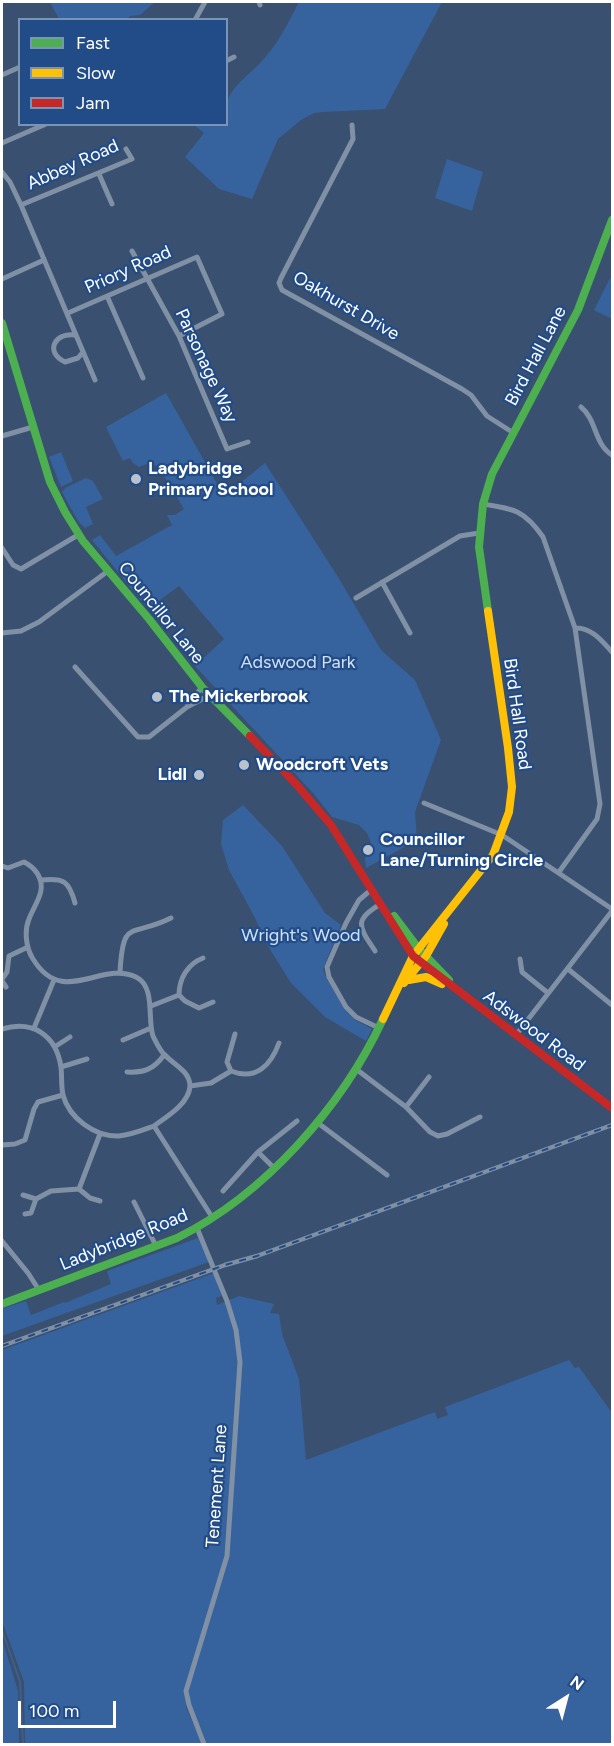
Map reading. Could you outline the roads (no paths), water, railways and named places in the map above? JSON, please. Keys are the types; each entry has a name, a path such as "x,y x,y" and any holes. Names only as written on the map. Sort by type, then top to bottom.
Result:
{"street":[{"path":"196,18 205,2"},
{"path":"228,60 234,57"},
{"path":"2,75 18,68"},
{"name":"Oakhurst Drive","path":"352,125 353,139 281,278 279,284 282,290 462,389 471,395 487,416 513,432"},
{"path":"2,143 40,126"},
{"name":"Abbey Road","path":"21,205 132,159 126,149"},
{"path":"2,172 10,182 21,205 95,380"},
{"path":"99,174 112,204"},
{"name":"Bird Hall Lane","path":"483,504 492,474 578,310 612,220"},
{"name":"Parsonage Way","path":"132,251 179,336 227,449 248,442"},
{"name":"Priory Road","path":"68,313 197,257 222,314 179,336"},
{"path":"2,279 44,260"},
{"path":"107,297 143,378"},
{"name":"Councillor Lane","path":"2,323 50,482 78,535 149,619 202,687 296,784 330,825 413,956"},
{"path":"75,335 68,334 59,338 54,344 54,353 58,359 65,362 78,358 83,352"},
{"path":"581,407 591,417 602,445 612,455"},
{"path":"2,436 33,427"},
{"path":"483,504 515,509 524,514 538,530 543,537 575,628 600,804 597,819 559,873"},
{"name":"Bird Hall Road","path":"418,948 451,912 493,855 509,812 512,787 508,748 478,547 483,504"},
{"path":"356,598 460,536 479,533"},
{"path":"2,548 13,565 21,569 78,535"},
{"path":"2,633 21,632 39,622 108,571"},
{"path":"382,582 410,633"},
{"path":"575,628 584,628 612,652"},
{"path":"75,667 138,737 149,737 187,707 210,695"},
{"path":"187,707 202,687"},
{"path":"424,803 502,835 612,910 516,1035"},
{"path":"2,866 8,868 24,862 31,865 42,880 41,894 28,921 26,932 32,958 42,971 54,980 71,982 120,972 138,977 144,984 151,1006 151,1028 154,1038 164,1055 180,1067 187,1077 190,1086 188,1094 179,1107 154,1126 117,1136 100,1134 79,1120 68,1105 63,1095 61,1067 56,1046 34,1028 15,1025 2,1029"},
{"path":"42,880 64,881 71,888 75,903"},
{"name":"Councillor Lane","path":"367,881 418,948"},
{"path":"372,889 359,900 346,923 327,967 328,977 346,1007 356,1017 379,1029"},
{"path":"375,951 361,928 361,924 364,916 381,904"},
{"name":"Bird Hall Road","path":"424,959 451,912"},
{"path":"120,972 123,940 128,933 171,918"},
{"path":"6,987 2,980 7,972 9,956 28,947"},
{"name":"Ladybridge Road","path":"2,1304 156,1246 197,1228 274,1168 318,1123 356,1069 379,1029 418,948"},
{"name":"Adswood Road","path":"418,948 424,959 466,998"},
{"name":"Adswood Road","path":"413,956 424,959"},
{"path":"203,958 190,965 179,984 179,995 199,1008 213,1002"},
{"name":"Ladybridge Road","path":"398,988 424,959"},
{"path":"520,959 522,972 548,993"},
{"path":"568,969 612,1005"},
{"name":"Adswood Road","path":"398,988 410,979 425,976 435,979 466,998 612,1108"},
{"path":"34,1028 54,980"},
{"path":"151,1006 179,995"},
{"path":"123,1040 151,1028"},
{"path":"235,1034 227,1062 231,1071 240,1075 258,1071 274,1057 279,1043"},
{"path":"56,1046 70,1037"},
{"path":"127,1072 142,1073 158,1064 164,1055"},
{"path":"61,1067 87,1059"},
{"path":"356,1069 406,1107 430,1132 438,1136 447,1134 480,1117"},
{"path":"190,1086 212,1083 231,1071"},
{"path":"406,1107 429,1077"},
{"path":"2,1145 25,1140 38,1102 63,1095"},
{"path":"223,1191 258,1152 297,1121"},
{"path":"318,1123 387,1175"},
{"path":"154,1126 212,1217"},
{"path":"79,1188 100,1134"},
{"path":"258,1152 274,1168"},
{"path":"23,1195 36,1199 51,1191 79,1188 90,1198 100,1201"},
{"path":"25,1214 31,1213 34,1209 36,1199"},
{"path":"134,1202 156,1246"},
{"name":"Tenement Lane","path":"197,1228 228,1301 236,1330 240,1362 228,1556 186,1691 204,1744"},
{"path":"2,1240 39,1290"}],"waterway":[{"path":"2,1630 20,1682 23,1744"}],"railway":[{"path":"2,1346 225,1265 257,1256 612,1125"}],"place":[{"name":"Ladybridge Primary School","path":"136,479"},
{"name":"The Mickerbrook","path":"157,697"},
{"name":"Woodcroft Vets","path":"244,765"},
{"name":"Lidl","path":"199,775"},
{"name":"Councillor Lane/Turning Circle","path":"368,850"}],"park label":[{"name":"Adswood Park","path":"298,663"},
{"name":"Wright's Wood","path":"301,936"}]}
